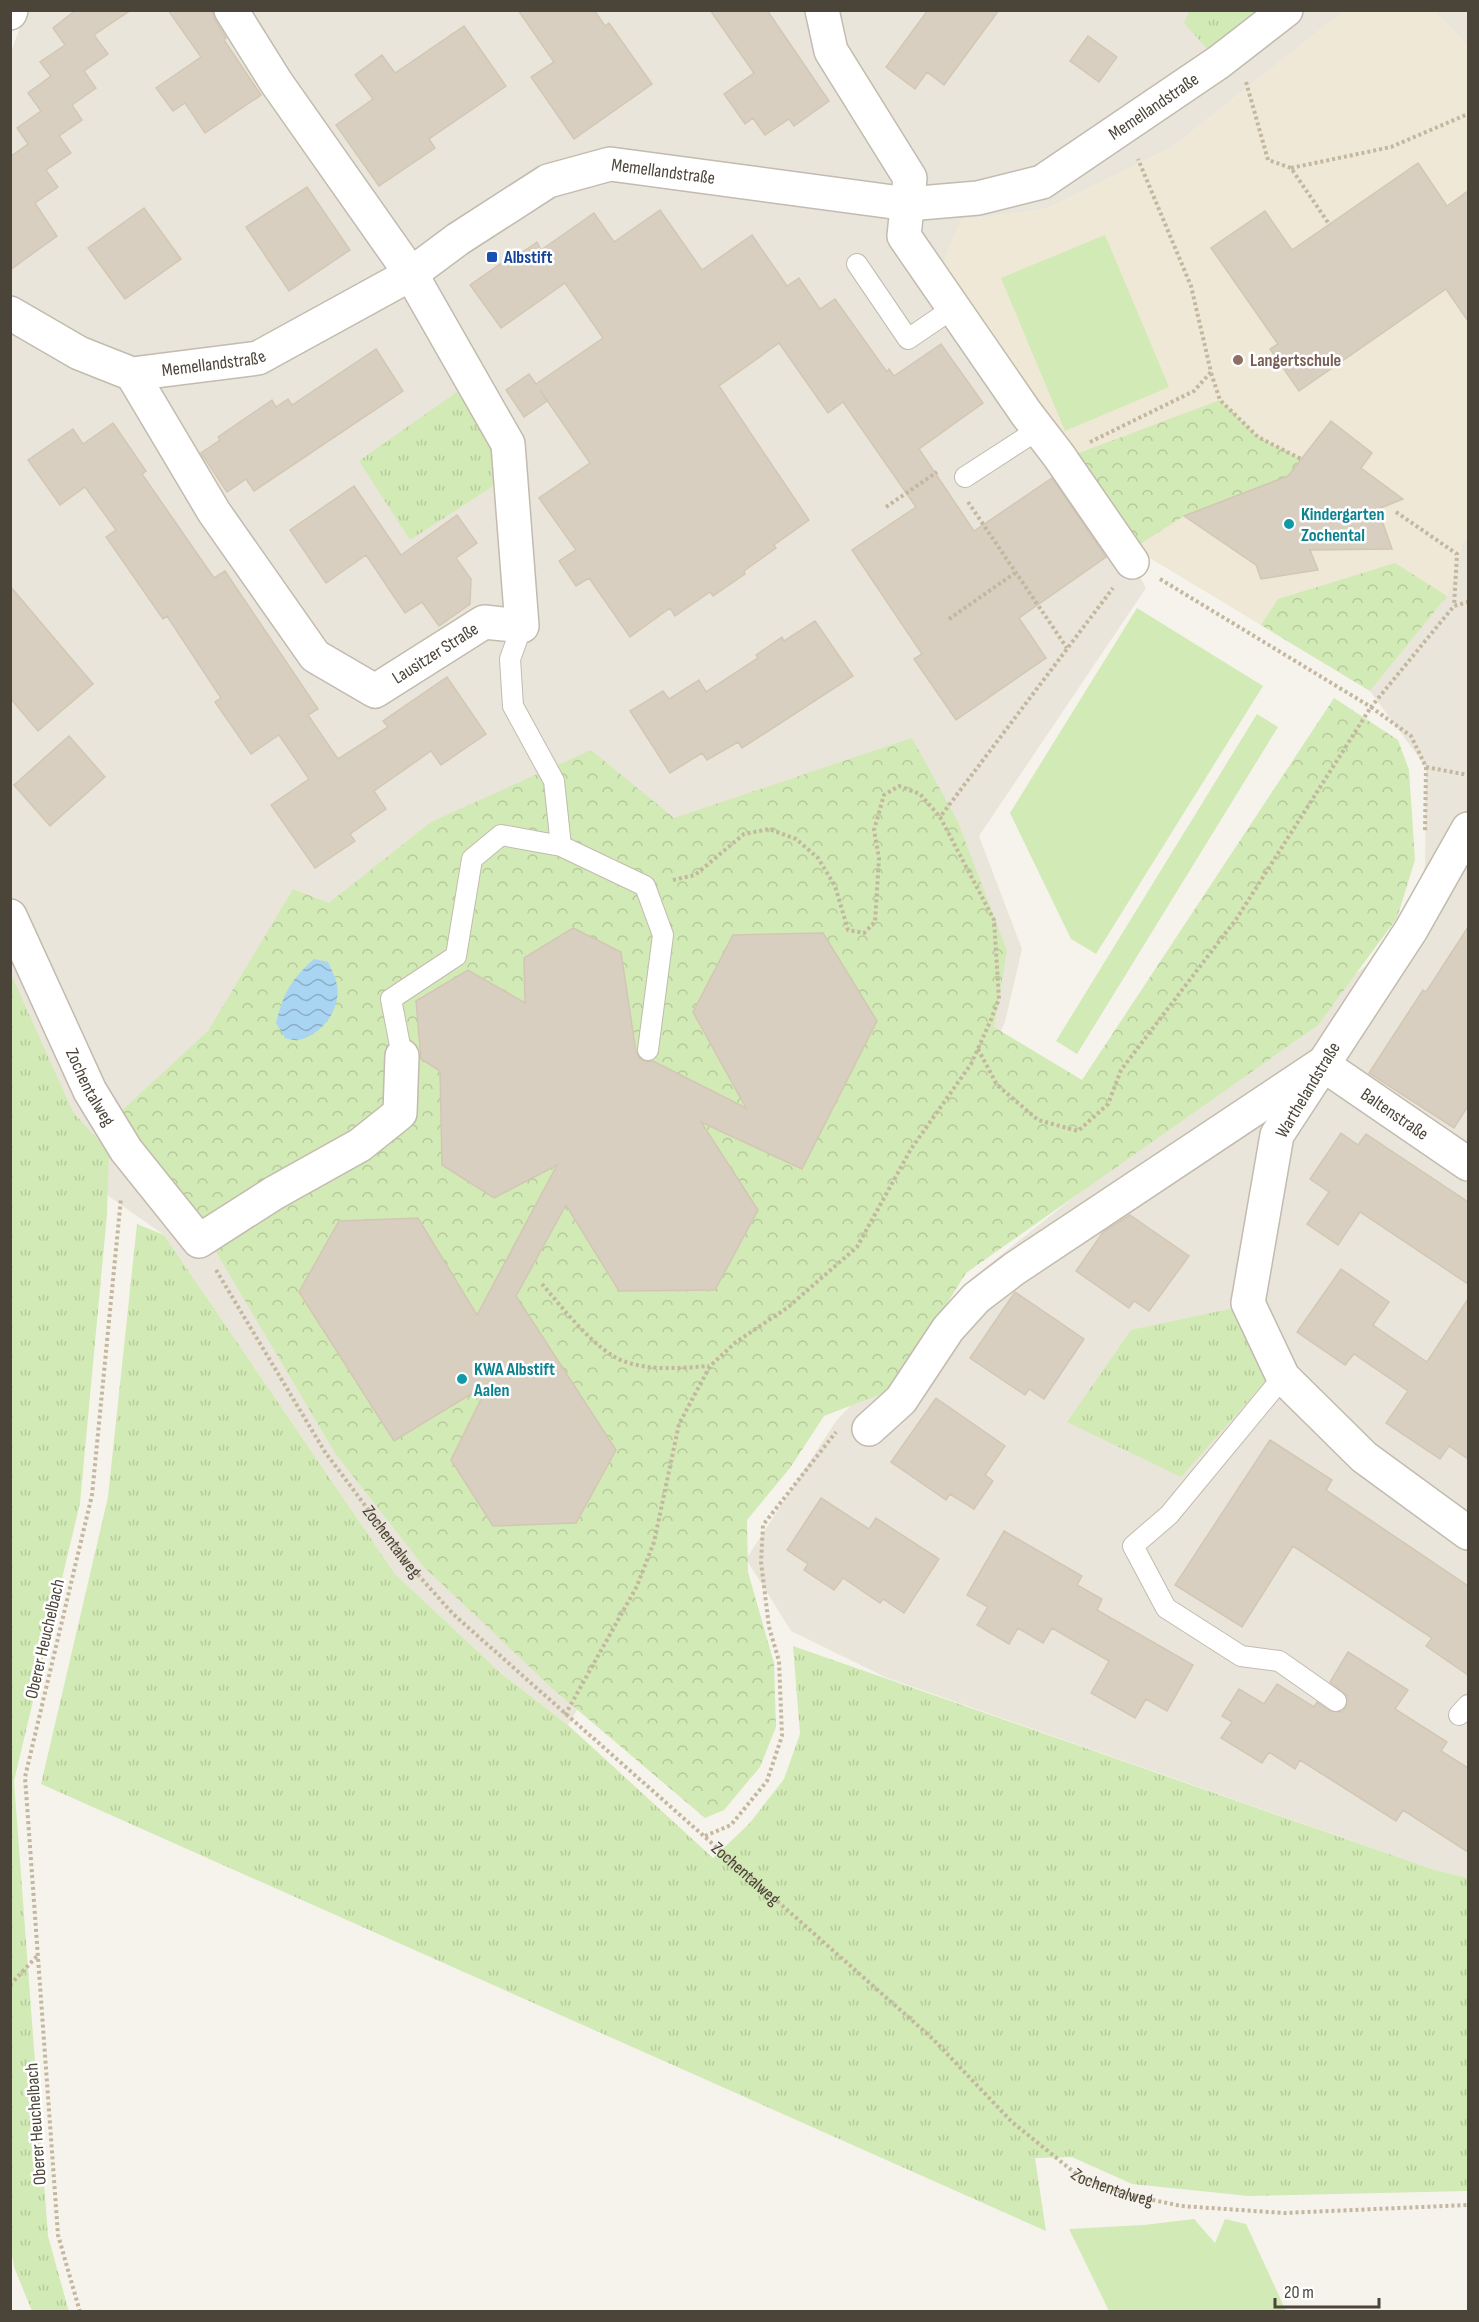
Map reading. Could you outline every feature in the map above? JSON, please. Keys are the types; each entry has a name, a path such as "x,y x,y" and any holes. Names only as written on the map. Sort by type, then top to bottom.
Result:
{"street":[{"path":"231,10 276,82 411,274 508,444 522,626"},
{"path":"822,10 831,51 910,178 904,236 1132,562"},
{"name":"Memellandstraße","path":"10,314 79,353 132,374 258,358 411,274 458,239 548,181 610,164 908,204 978,198 1042,182 1124,128 1237,48 1286,10"},
{"name":"Lausitzer Straße","path":"132,374 214,512 315,656 375,691 484,621 522,626"},
{"name":"Warthelandstraße","path":"1468,829 1411,930 1277,1135 1248,1303 1283,1377 1364,1458 1468,1533"},
{"name":"Zochentalweg","path":"10,916 90,1091 126,1150 199,1241"},
{"path":"199,1241 274,1193 360,1145 400,1113 402,1056"},
{"path":"869,1429 901,1401 948,1329 976,1298 1014,1269 1322,1064"},
{"name":"Baltenstraße","path":"1322,1064 1468,1164"}],"lane":[{"path":"857,264 908,339 955,307"},
{"path":"964,486 1039,429"},
{"path":"522,626 510,659 513,706 554,781 561,846"},
{"path":"402,1056 391,999 456,956 472,859 501,835 561,846 645,886 663,935 648,1050"},
{"path":"1283,1377 1169,1515 1133,1546 1166,1608 1241,1656 1279,1661 1336,1701"}],"path":[{"path":"1237,48 1268,160 1291,168 1391,147 1468,114"},
{"path":"1124,128 1191,286 1211,372 1220,400 1258,437 1301,459"},
{"path":"1291,168 1329,224"},
{"path":"1059,456 1130,424 1194,391 1211,372"},
{"path":"886,507 945,466"},
{"path":"964,486 1015,573 1067,648"},
{"path":"1396,512 1456,554 1454,606"},
{"path":"940,817 1132,562 1371,707 1411,736 1426,767 1425,843"},
{"path":"950,619 1015,573"},
{"path":"978,1048 997,1085 1038,1120 1078,1131 1108,1104 1121,1070 1237,918 1371,707 1454,606 1468,602"},
{"path":"1426,767 1468,775"},
{"path":"565,1715 637,1586 654,1542 679,1424 710,1366 736,1342 787,1308 857,1247 911,1149 971,1064 999,999 994,920 940,817 920,794 898,786 884,795 874,830 879,858 875,922 864,933 849,930 835,886 818,858 796,839 769,829 744,834 695,875 645,886"},
{"name":"Oberer Heuchelbach","path":"80,2312 58,2235 26,1777 92,1495 126,1150"},
{"name":"Zochentalweg","path":"199,1241 325,1452 412,1568 453,1614 933,2039 1012,2122 1080,2177 1130,2195 1181,2206 1284,2213 1468,2205"},
{"path":"542,1284 594,1341 624,1362 664,1369 710,1366"},
{"path":"705,1836 731,1825 767,1781 782,1736 779,1661 769,1627 761,1562 763,1525 839,1428 869,1429"},
{"path":"10,1985 38,1955"}],"shaded area":[{"path":"26,11 1344,11 1171,148 1046,209 961,220 1071,456 1146,588 979,836 1022,949 1005,1022 986,1064 652,1586 568,1725 503,1675 395,1574 164,1235 77,1174 11,1035 10,55"},
{"name":"Langertschule","path":"1344,11 1434,11 1468,46 1468,535 1463,542 1447,596 1370,691 1143,554 942,264 961,220 1046,209 1171,148"},
{"path":"1434,11 1468,11 1468,46"},
{"path":"1468,535 1468,1878 1435,1870 885,1677 791,1631 746,1559 836,1421 972,1278 1411,930 1425,865 1426,767 1370,691 1447,596 1463,542"}],"green space":[{"path":"1189,11 1286,11 1219,62 1184,23"},
{"path":"1105,235 1169,387 1065,431 1001,278"},
{"path":"461,389 498,446 501,481 410,540 359,461"},
{"path":"1220,400 1258,437 1301,459 1311,467 1184,516 1137,546 1071,456"},
{"path":"1395,563 1447,596 1370,691 1261,625 1278,599"},
{"path":"1137,608 1263,686 1096,954 1071,939 1010,813"},
{"path":"1334,698 1398,740 1409,770 1415,860 1397,918 1318,1025 966,1273 894,1389 824,1416 790,1468 747,1520 748,1572 774,1663 776,1727 760,1767 724,1810 705,1818 554,1690 424,1567 335,1453 212,1245 116,1116 208,1031 293,889 329,903 431,822 591,750 674,818 912,738 958,822 1007,951 994,1027 1082,1080"},
{"path":"1257,714 1278,727 1077,1054 1056,1041"},
{"path":"10,972 73,1112 109,1152 107,1214 80,1503 14,1781 48,2236 69,2312 32,2311 14,2267 10,2241"},
{"path":"137,1224 164,1235 395,1574 503,1675 568,1725 713,1858 749,1824 784,1779 800,1734 793,1646 1435,1870 1468,1878 1468,2191 1249,2196 1132,2184 1072,2157 1035,2158 1046,2231 41,1784 108,1497"},
{"path":"1239,1307 1271,1375 1181,1477 1067,1422 1131,1330"},
{"path":"1194,2219 1215,2243 1225,2219 1246,2224 1286,2311 1109,2311 1069,2229 1144,2225"}],"water":[{"path":"314,959 328,962 336,979 336,1003 328,1019 316,1032 297,1040 285,1038 276,1023 282,1003 299,974"}],"building":[{"path":"76,10 131,10 94,35 108,54 84,71 96,88 72,105 82,120 59,136 71,153 46,170 58,187 35,203 57,236 10,270 10,157 28,144 17,128 41,111 28,93 51,76 40,62 65,45 53,28"},
{"path":"168,10 212,10 226,38 224,40 261,95 205,133 185,103 173,111 156,88 201,57"},
{"path":"518,10 594,10 605,26 609,23 652,84 574,139 531,77 554,62"},
{"path":"710,10 767,10 829,101 794,126 789,119 765,135 753,118 745,124 724,94 754,73"},
{"path":"928,10 999,10 944,85 927,72 915,89 886,67"},
{"path":"464,26 506,86 429,139 435,148 379,186 336,125 373,99 355,75 382,55 395,73"},
{"path":"1088,36 1117,57 1099,82 1070,61"},
{"name":"Langertschule","path":"1418,163 1447,206 1468,191 1468,321 1446,289 1299,391 1270,349 1278,344 1211,248 1265,211 1292,250"},
{"path":"307,187 350,250 289,291 246,227"},
{"path":"144,208 181,259 125,299 88,248"},
{"path":"660,210 702,270 752,235 787,286 799,278 820,309 835,299 887,372 889,369 894,376 941,344 983,403 919,449 974,531 1052,478 1106,557 1019,618 1046,658 956,720 914,659 922,654 852,550 916,507 843,402 828,413 779,343 719,386 809,520 774,545 776,548 744,571 745,574 713,596 710,592 675,616 670,608 630,637 589,578 576,586 559,561 576,550 539,498 590,463 540,390 547,401 524,417 506,390 529,374 536,384 603,338 565,283 501,328 470,285 519,251 521,253 537,242 541,250 594,213 614,242"},
{"path":"376,349 403,391 254,491 246,479 227,492 201,453 220,440 218,437 272,400 276,407 288,399 292,405"},
{"name":"Kindergarten Zochental","path":"1331,421 1372,453 1361,468 1403,499 1378,509 1392,549 1310,550 1318,570 1261,579 1256,565 1184,516 1288,476"},
{"path":"113,423 146,471 142,474 214,578 225,571 318,709 308,715 338,759 388,727 383,721 447,677 486,734 441,765 431,751 374,791 386,809 350,834 355,841 315,868 271,805 309,779 279,735 251,754 215,702 221,698 167,616 163,619 106,537 116,530 85,487 60,505 28,460 73,429 83,444"},
{"path":"354,486 401,555 457,515 477,543 456,558 471,579 470,604 439,626 422,602 405,613 366,555 326,583 290,530"},
{"path":"10,586 93,684 38,731 10,698"},
{"path":"815,621 853,676 742,748 738,742 707,760 702,753 670,773 630,711 663,691 669,699 699,680 706,692 758,658 756,655 782,637 784,641"},
{"path":"69,736 105,777 50,826 14,785"},
{"path":"1468,927 1468,1106 1454,1128 1369,1073 1423,990 1426,992"},
{"path":"573,928 621,952 636,1052 640,1059 647,1062 653,1061 746,1108 693,1012 733,935 823,933 877,1021 802,1169 701,1122 758,1210 715,1290 619,1291 566,1205 516,1296 616,1450 576,1523 493,1526 451,1460 489,1383 394,1441 299,1292 339,1221 418,1218 477,1315 557,1165 494,1198 442,1165 440,1071 421,1059 416,1001 468,970 525,1003 524,958"},
{"path":"1341,1133 1358,1145 1366,1134 1468,1202 1468,1284 1360,1212 1338,1245 1307,1224 1329,1192 1310,1179"},
{"path":"1130,1215 1189,1256 1149,1311 1134,1301 1129,1308 1076,1271 1103,1232"},
{"path":"1341,1269 1389,1302 1373,1325 1427,1362 1468,1299 1468,1459 1449,1446 1440,1459 1386,1423 1408,1391 1354,1354 1345,1365 1297,1332"},
{"path":"1015,1292 1084,1339 1044,1399 1029,1389 1025,1395 970,1358"},
{"path":"936,1398 1005,1446 985,1475 993,1481 974,1509 950,1494 946,1500 891,1462"},
{"path":"1270,1440 1332,1480 1326,1490 1468,1586 1468,1675 1426,1646 1432,1638 1293,1546 1242,1627 1175,1585"},
{"path":"821,1498 869,1529 876,1518 939,1559 904,1613 883,1599 880,1603 843,1578 834,1590 804,1570 808,1564 787,1550"},
{"path":"1004,1531 1082,1576 1077,1585 1102,1599 1097,1610 1193,1665 1167,1711 1146,1699 1135,1718 1091,1693 1109,1661 1052,1628 1043,1643 1018,1628 1009,1644 977,1625 988,1607 967,1595"},
{"path":"1348,1652 1408,1690 1395,1709 1447,1742 1441,1751 1468,1768 1468,1852 1403,1810 1396,1821 1300,1760 1295,1769 1269,1752 1262,1763 1221,1738 1232,1722 1222,1716 1239,1689 1264,1704 1277,1684 1314,1707 1317,1702 1330,1711 1342,1712 1346,1707 1347,1696 1330,1682"}],"place":[{"name":"Albstift","path":"492,257"},
{"name":"Langertschule","path":"1238,360"},
{"name":"Kindergarten Zochental","path":"1289,524"},
{"name":"KWA Albstift Aalen","path":"462,1379"}]}
